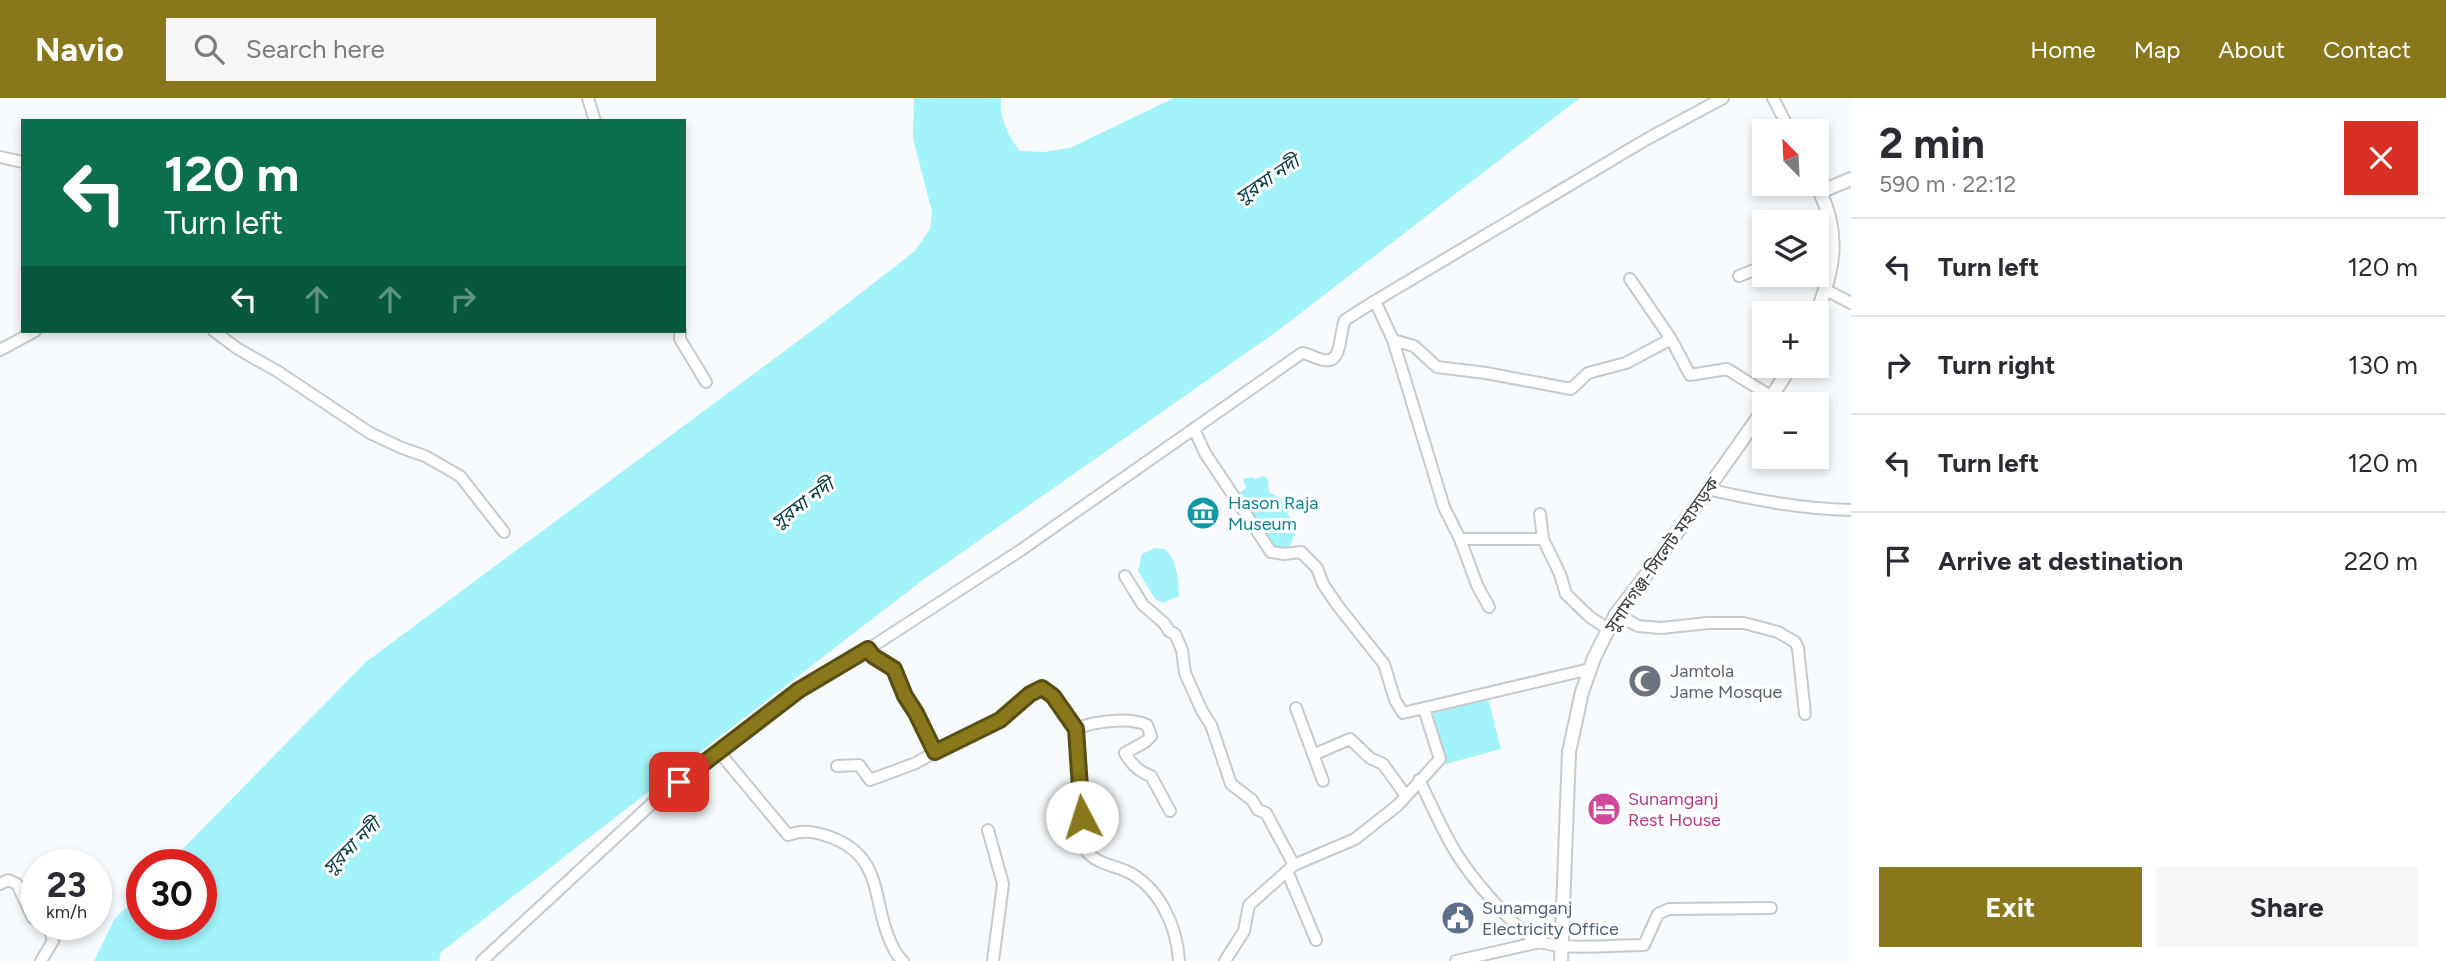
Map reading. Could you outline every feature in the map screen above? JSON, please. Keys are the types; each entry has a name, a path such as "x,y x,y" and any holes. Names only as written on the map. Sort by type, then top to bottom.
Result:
{"main road":[{"path":"1829,185 1851,179"},
{"path":"1822,196 1827,207 1833,242 1830,278 1822,301"},
{"name":"সুনামগঞ্জ-সিলেট মহাসড়ক","path":"1562,961 1569,752 1582,692 1590,669 1616,614 1752,426"}],"street":[{"path":"588,98 594,119"},
{"path":"482,961 659,797 799,690 868,649 1021,550 1302,353 1326,361 1333,359 1337,355 1345,320 1374,301 1647,139 1723,98"},
{"path":"1773,98 1784,119"},
{"path":"0,157 21,162"},
{"path":"1829,243 1833,242"},
{"path":"1739,276 1752,271"},
{"path":"1630,279 1671,339 1690,375 1727,369 1758,392"},
{"path":"1826,290 1851,303"},
{"path":"1374,301 1393,340 1444,507 1489,607"},
{"path":"0,350 31,333"},
{"path":"217,333 370,433 425,456 460,476 504,532"},
{"path":"680,333 680,339 706,382"},
{"path":"1393,340 1414,346 1437,367 1571,389 1588,373 1626,363 1671,339"},
{"path":"1195,429 1205,453 1271,552 1301,552 1317,568 1323,584 1338,606 1384,663 1395,700 1403,713 1590,669"},
{"path":"1707,489 1766,503 1851,510"},
{"path":"1540,514 1543,539 1560,574 1566,594 1590,617 1608,629"},
{"path":"1460,539 1543,539"},
{"path":"1125,576 1143,605 1175,634 1182,650 1185,673 1211,725 1231,784 1252,800 1258,810 1266,813 1291,868 1316,940"},
{"path":"1616,614 1638,626 1661,628 1708,622 1744,623 1779,632 1795,642 1798,648 1805,714"},
{"path":"868,649 873,656 894,669 935,752"},
{"path":"837,766 859,765 870,780 916,763 1000,720 1030,694 1042,688 1053,696 1076,729 1079,746 1079,790 1087,852 1102,864 1127,871 1146,885 1166,910 1179,951 1179,961"},
{"path":"1296,708 1323,781"},
{"path":"1225,961 1244,931 1249,905 1291,868 1355,839 1398,805 1440,759 1424,709"},
{"path":"1076,729 1091,723 1135,719 1147,725 1151,736 1125,753 1142,773 1151,776 1171,811"},
{"path":"1313,755 1350,739 1370,758 1383,764 1406,796"},
{"path":"719,752 788,835 797,831 816,832 836,839 864,858 872,877 886,932 897,957 903,961"},
{"path":"1419,780 1448,839 1467,869 1516,925 1540,942"},
{"path":"988,830 1003,884 993,961"},
{"path":"0,884 8,880 17,884 21,892"},
{"path":"1456,961 1540,942 1562,945 1644,945 1658,914 1669,909 1771,908"},
{"path":"41,961 53,940"}],"water":[{"name":"সুরমা নদী","path":"914,98 1001,98 1001,113 1005,126 1020,151 1044,152 1070,148 1174,98 1580,98 1276,332 924,579 441,952 439,961 94,961 104,940 112,940 112,924 126,908 126,940 217,940 217,849 183,849 366,662 821,324 915,251 930,229 932,212 913,138"},
{"path":"1264,476 1268,479 1269,492 1281,499 1296,532 1288,549 1271,549 1237,495 1246,488 1243,479"},
{"path":"1155,548 1165,549 1178,576 1179,596 1163,603 1155,599 1138,571 1142,554"},
{"path":"1488,698 1501,749 1446,764 1433,713"}],"place":[{"name":"Hason Raja Museum","path":"1203,513"},
{"name":"Jamtola Jame Mosque","path":"1645,681"},
{"name":"Sunamganj Rest House","path":"1604,809"},
{"name":"Sunamganj Electricity Office","path":"1458,918"}],"route":[{"path":"679,782 799,690 868,649 873,656 894,669 935,752 1000,720 1030,694 1042,688 1053,696 1076,729 1082,817"}]}
